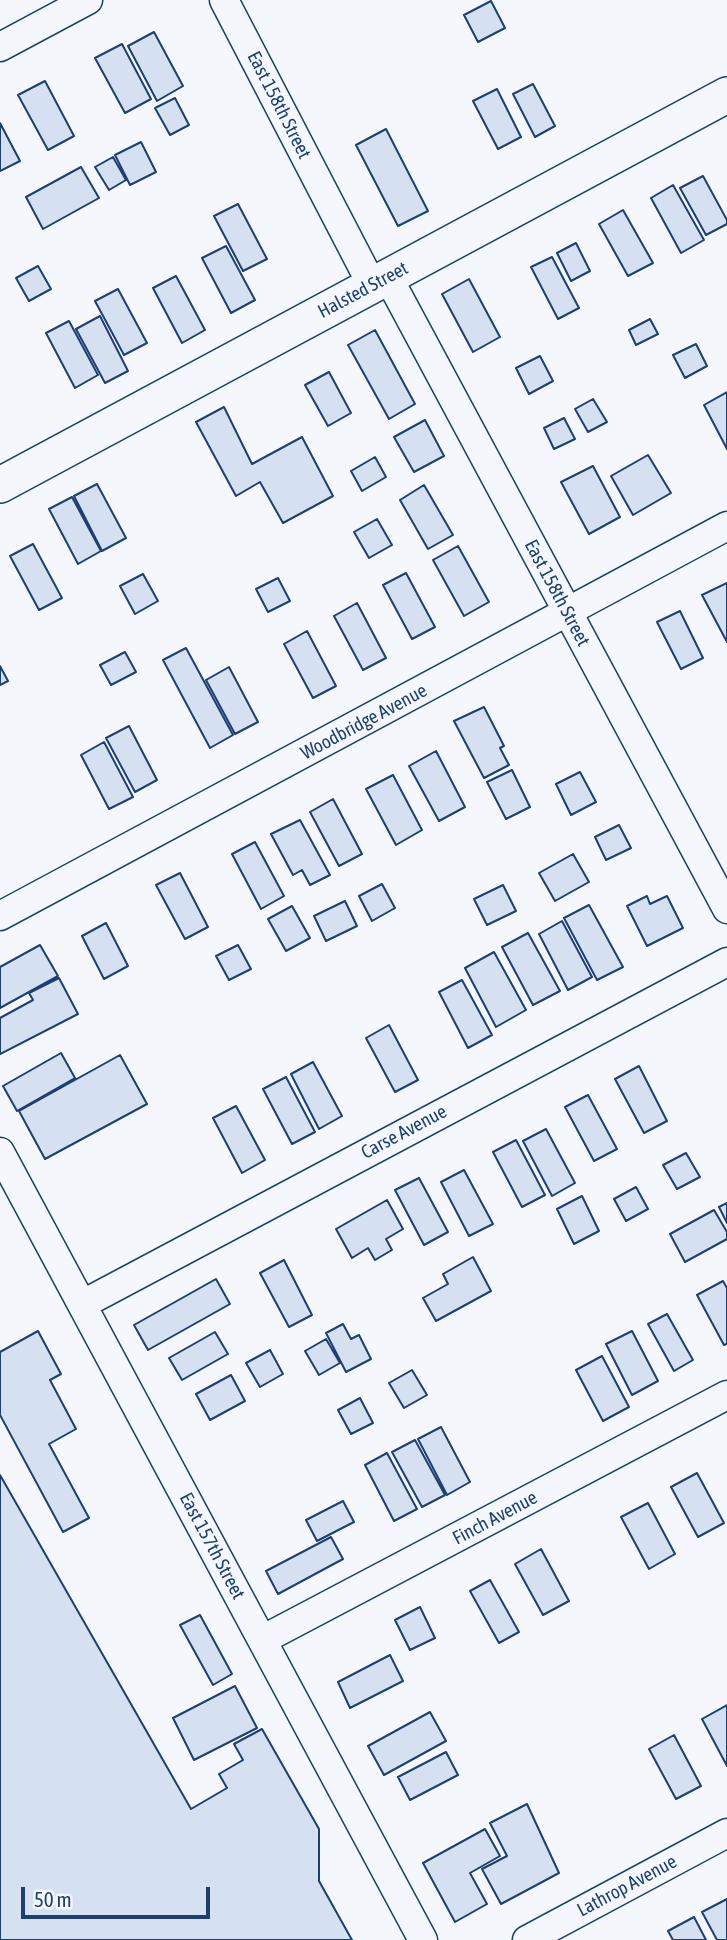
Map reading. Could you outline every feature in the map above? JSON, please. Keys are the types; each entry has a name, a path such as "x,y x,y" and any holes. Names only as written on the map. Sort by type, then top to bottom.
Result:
{"main road":[{"name":"Halsted Street","path":"0,485 727,95"}],"street":[{"path":"0,47 88,0"},
{"name":"East 158th Street","path":"224,0 567,613 727,909"},
{"name":"Woodbridge Avenue","path":"0,916 727,526"},
{"name":"Carse Avenue","path":"83,1304 727,962"},
{"name":"East 157th Street","path":"0,1152 423,1940"},
{"name":"Finch Avenue","path":"262,1640 727,1395"},
{"name":"Lathrop Avenue","path":"527,1940 727,1833"}],"building":[{"path":"491,1 505,28 478,42 464,15"},
{"path":"154,32 183,86 157,101 128,46"},
{"path":"122,44 151,99 125,113 95,58"},
{"path":"45,81 74,136 48,150 18,95"},
{"path":"533,84 555,126 535,137 513,94"},
{"path":"497,89 521,137 498,149 473,101"},
{"path":"175,98 189,125 170,135 155,108"},
{"path":"0,123 20,161 0,171"},
{"path":"386,129 428,211 398,226 356,145"},
{"path":"141,142 156,172 130,185 115,155"},
{"path":"113,157 126,180 109,190 95,167"},
{"path":"81,167 99,198 43,229 26,197"},
{"path":"703,176 727,220 727,224 706,235 680,188"},
{"path":"673,185 704,240 681,253 651,198"},
{"path":"238,204 267,259 243,271 214,216"},
{"path":"623,210 653,263 628,276 599,224"},
{"path":"576,243 590,271 571,281 557,253"},
{"path":"226,246 255,300 231,313 202,258"},
{"path":"552,257 579,308 558,319 531,267"},
{"path":"38,266 51,289 29,301 16,278"},
{"path":"176,276 205,330 182,343 153,288"},
{"path":"469,279 500,337 473,352 442,294"},
{"path":"118,289 147,343 124,355 95,301"},
{"path":"100,316 128,371 105,383 76,329"},
{"path":"650,319 658,334 636,345 629,330"},
{"path":"69,321 98,375 75,388 46,333"},
{"path":"375,330 415,404 389,419 348,345"},
{"path":"696,344 707,366 685,378 673,355"},
{"path":"540,356 553,381 529,394 516,368"},
{"path":"329,372 351,413 328,426 305,385"},
{"path":"727,392 727,449 704,405"},
{"path":"593,399 607,422 588,432 575,409"},
{"path":"224,407 252,464 302,437 333,496 283,523 260,482 236,496 196,422"},
{"path":"564,418 575,439 554,449 544,428"},
{"path":"425,420 444,456 414,472 394,437"},
{"path":"648,455 671,493 633,515 611,476"},
{"path":"375,457 386,477 362,491 351,471"},
{"path":"593,466 620,517 589,534 561,482"},
{"path":"97,484 126,538 102,551 74,496"},
{"path":"424,485 453,535 428,549 400,500"},
{"path":"72,497 101,551 78,564 49,509"},
{"path":"377,519 392,545 369,558 354,532"},
{"path":"33,544 62,598 39,610 10,556"},
{"path":"458,546 489,602 464,616 433,560"},
{"path":"406,573 435,627 412,639 383,585"},
{"path":"143,574 158,601 135,614 120,586"},
{"path":"278,578 290,601 268,612 256,589"},
{"path":"727,583 727,642 702,595"},
{"path":"357,603 386,658 363,670 334,616"},
{"path":"680,611 703,658 681,669 657,622"},
{"path":"307,631 336,686 313,698 284,644"},
{"path":"186,648 233,735 210,748 163,660"},
{"path":"125,652 136,672 111,685 100,665"},
{"path":"0,666 8,681 0,685"},
{"path":"229,667 258,722 235,734 206,680"},
{"path":"484,707 504,746 500,748 509,765 484,778 454,721"},
{"path":"129,726 157,780 135,792 106,738"},
{"path":"104,742 133,797 109,809 81,755"},
{"path":"436,751 465,807 439,821 409,766"},
{"path":"512,770 530,807 506,819 487,782"},
{"path":"580,772 596,802 571,815 556,784"},
{"path":"393,775 422,830 396,845 366,789"},
{"path":"333,799 362,854 339,866 310,812"},
{"path":"300,820 330,875 310,885 302,870 293,875 271,834"},
{"path":"619,825 631,848 606,860 595,837"},
{"path":"255,842 284,896 261,909 232,854"},
{"path":"573,854 589,882 555,901 539,873"},
{"path":"180,873 208,927 185,939 156,885"},
{"path":"382,884 395,908 372,921 359,896"},
{"path":"503,885 516,911 487,925 474,899"},
{"path":"647,896 650,904 667,896 683,928 647,946 627,906"},
{"path":"345,901 357,926 326,941 314,916"},
{"path":"589,905 623,967 597,980 564,918"},
{"path":"292,906 310,938 286,951 268,919"},
{"path":"562,921 592,977 568,990 539,934"},
{"path":"106,923 128,966 104,979 82,936"},
{"path":"528,933 560,991 533,1005 502,947"},
{"path":"40,945 58,976 0,1008 0,967"},
{"path":"238,945 251,969 229,980 216,956"},
{"path":"494,952 526,1010 496,1027 465,968"},
{"path":"59,978 78,1014 0,1054 0,1018 33,1000 29,993"},
{"path":"462,980 492,1035 468,1048 439,992"},
{"path":"389,1025 418,1080 395,1092 366,1038"},
{"path":"61,1053 75,1078 17,1111 3,1086"},
{"path":"120,1055 147,1104 45,1159 19,1111"},
{"path":"313,1062 342,1116 319,1129 291,1074"},
{"path":"639,1066 667,1121 644,1133 615,1079"},
{"path":"286,1077 315,1132 292,1144 263,1089"},
{"path":"588,1095 617,1149 594,1161 565,1107"},
{"path":"236,1106 265,1160 242,1173 213,1118"},
{"path":"546,1129 575,1183 552,1196 523,1141"},
{"path":"516,1140 545,1195 522,1207 493,1152"},
{"path":"686,1153 700,1177 677,1189 663,1165"},
{"path":"464,1170 493,1224 469,1236 441,1182"},
{"path":"419,1178 448,1232 424,1245 395,1190"},
{"path":"636,1187 648,1209 626,1221 614,1199"},
{"path":"582,1196 599,1231 574,1244 557,1209"},
{"path":"387,1200 403,1229 386,1239 392,1250 375,1260 368,1248 352,1258 336,1229"},
{"path":"727,1203 727,1223 719,1207"},
{"path":"714,1210 727,1232 727,1239 685,1262 670,1234"},
{"path":"473,1257 491,1291 436,1321 423,1298 448,1284 443,1274"},
{"path":"284,1260 312,1315 289,1327 260,1273"},
{"path":"216,1279 230,1304 148,1350 134,1325"},
{"path":"723,1281 727,1288 727,1344 724,1345 697,1295"},
{"path":"667,1314 693,1360 674,1371 648,1324"},
{"path":"343,1324 351,1339 359,1335 371,1359 346,1372 326,1333"},
{"path":"38,1331 61,1374 50,1380 76,1429 49,1444 89,1518 63,1532 0,1415 0,1352"},
{"path":"632,1331 658,1381 632,1395 606,1344"},
{"path":"215,1332 228,1354 182,1380 169,1358"},
{"path":"326,1339 340,1363 319,1375 305,1351"},
{"path":"270,1350 283,1374 260,1387 246,1363"},
{"path":"602,1356 629,1407 603,1421 576,1370"},
{"path":"412,1370 427,1395 404,1408 389,1383"},
{"path":"231,1375 245,1401 210,1420 196,1394"},
{"path":"360,1398 373,1423 351,1434 338,1410"},
{"path":"441,1427 470,1482 447,1495 418,1439"},
{"path":"415,1440 445,1495 422,1507 392,1452"},
{"path":"387,1453 417,1509 394,1521 365,1465"},
{"path":"697,1473 724,1523 698,1537 671,1487"},
{"path":"0,1475 191,1809 227,1788 219,1774 243,1760 234,1744 262,1729 319,1829 319,1881 352,1940 0,1940"},
{"path":"343,1501 354,1522 317,1541 306,1520"},
{"path":"648,1503 675,1554 649,1569 621,1517"},
{"path":"331,1537 343,1559 278,1594 266,1571"},
{"path":"541,1549 569,1601 543,1615 515,1564"},
{"path":"490,1580 519,1632 499,1643 470,1591"},
{"path":"420,1607 435,1638 410,1650 395,1620"},
{"path":"200,1615 232,1674 213,1685 180,1625"},
{"path":"390,1655 403,1681 350,1708 338,1682"},
{"path":"235,1686 257,1728 194,1760 173,1718"},
{"path":"727,1705 727,1766 702,1719"},
{"path":"430,1712 446,1741 384,1775 368,1746"},
{"path":"674,1735 701,1786 676,1799 649,1749"},
{"path":"446,1752 458,1775 410,1800 398,1777"},
{"path":"527,1804 559,1873 501,1904 482,1869 507,1856 490,1823"},
{"path":"485,1829 500,1856 470,1873 487,1904 455,1922 423,1863"},
{"path":"727,1899 727,1940 717,1940 702,1912"},
{"path":"694,1917 706,1940 673,1940 668,1931"}]}
